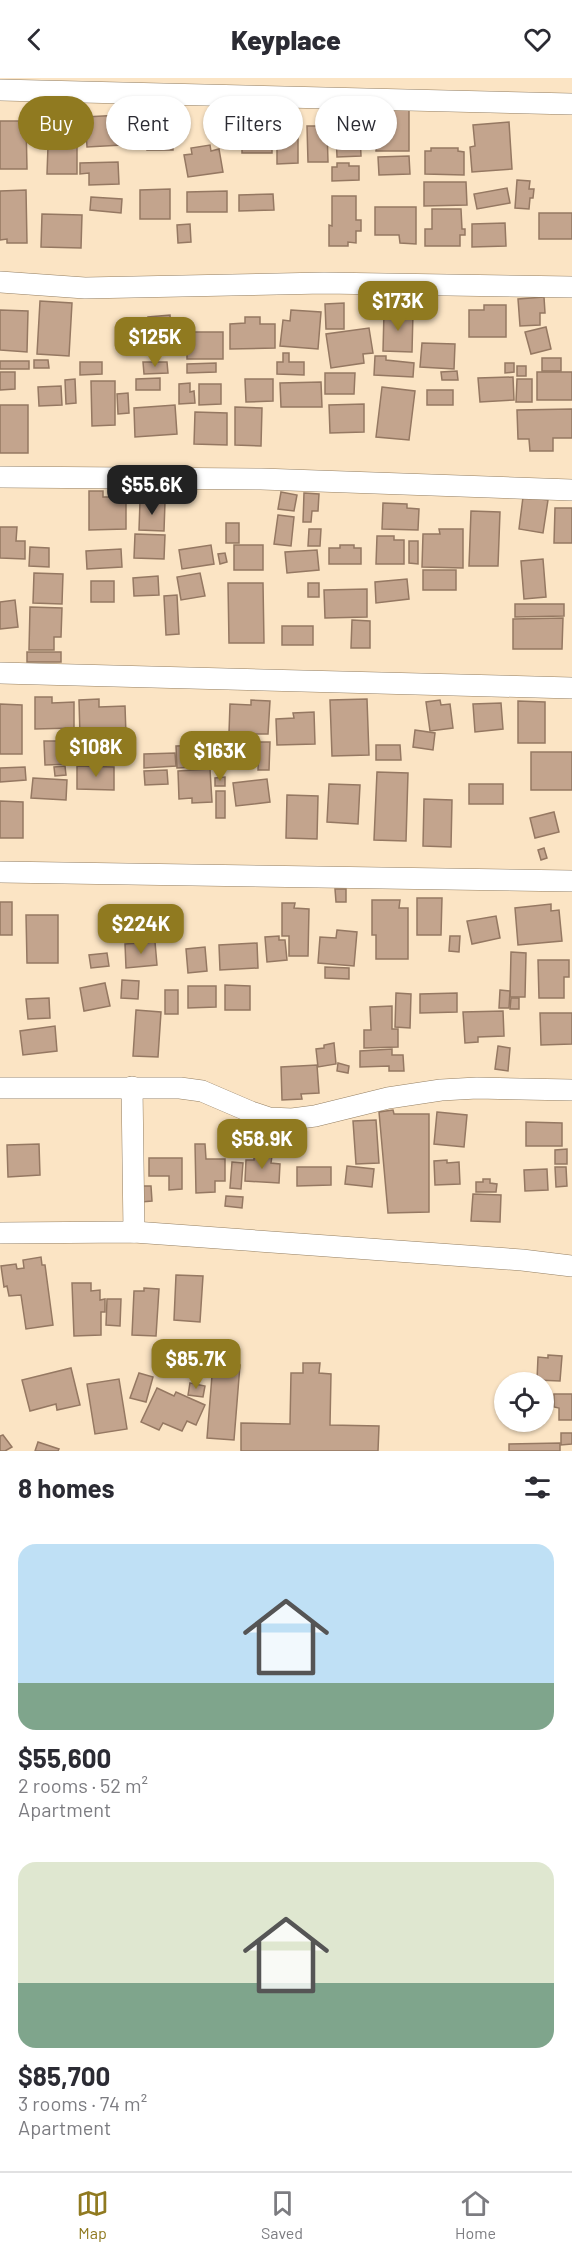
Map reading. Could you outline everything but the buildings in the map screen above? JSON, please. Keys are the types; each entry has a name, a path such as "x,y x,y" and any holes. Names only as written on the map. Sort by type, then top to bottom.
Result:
{"street":[{"path":"0,90 572,104"},
{"path":"0,282 85,288 324,283 572,287"},
{"path":"0,477 261,478 572,490"},
{"path":"0,673 572,688"},
{"path":"0,872 572,881"},
{"path":"132,1087 134,1232"},
{"path":"0,1089 180,1088 202,1091 250,1112 270,1118 292,1119 441,1089 572,1090"},
{"path":"0,1233 134,1232 522,1260 572,1266"}]}
